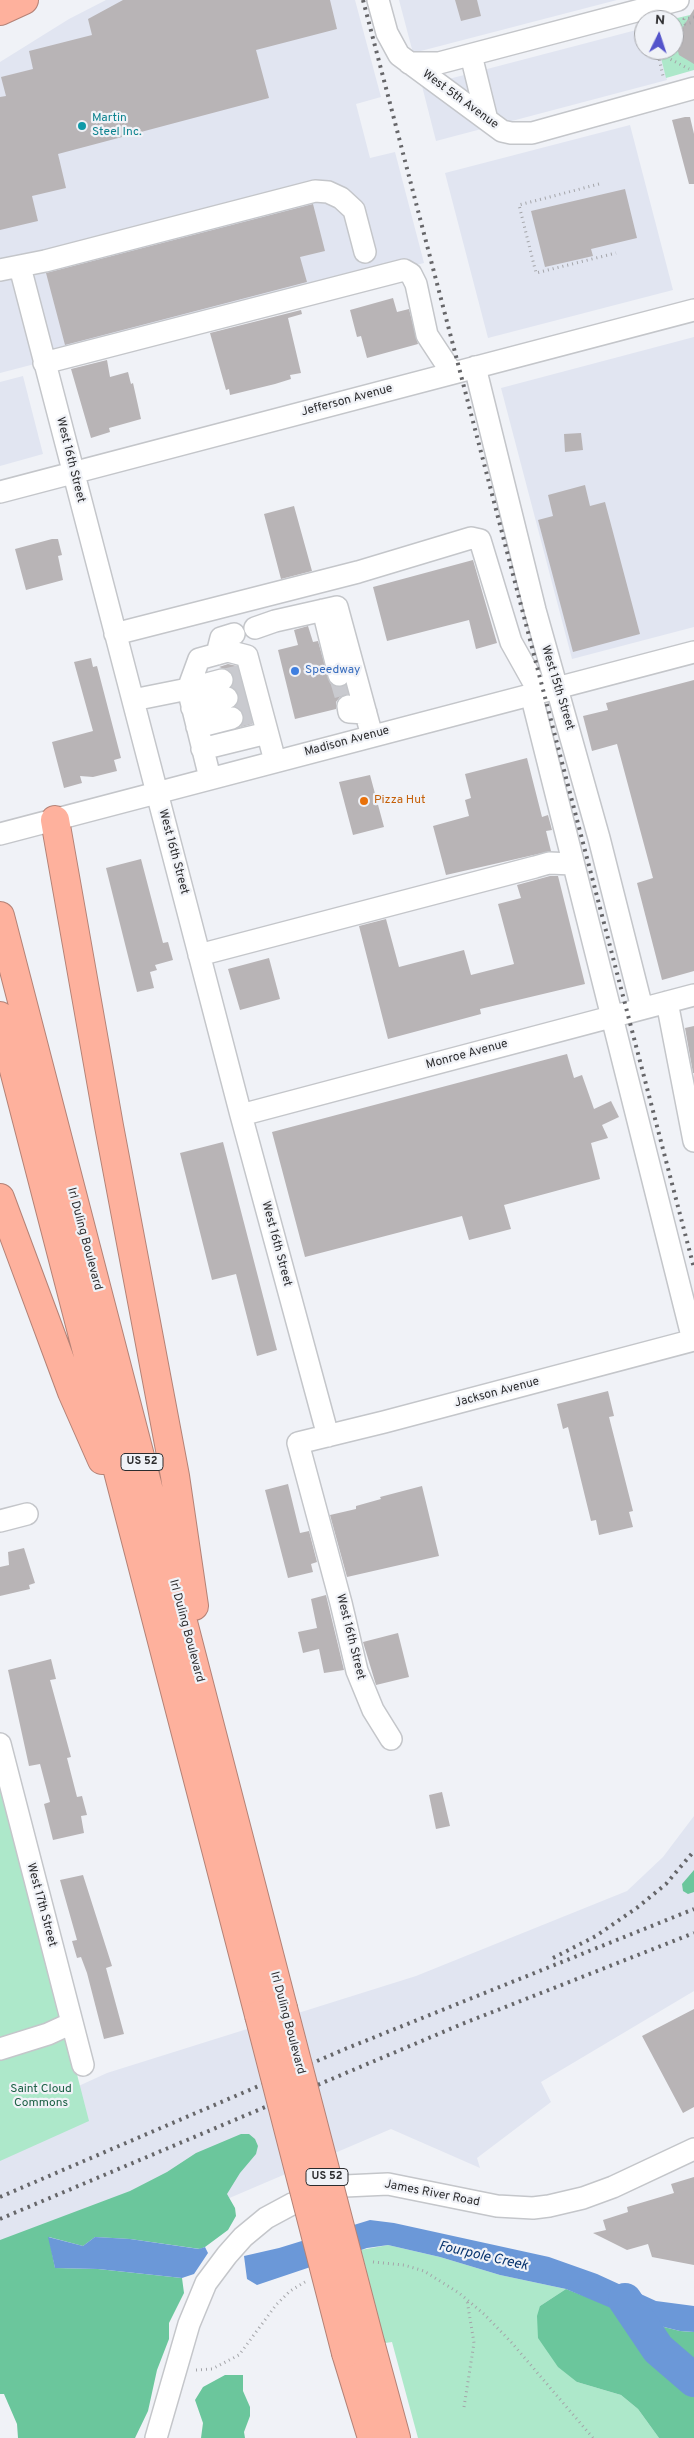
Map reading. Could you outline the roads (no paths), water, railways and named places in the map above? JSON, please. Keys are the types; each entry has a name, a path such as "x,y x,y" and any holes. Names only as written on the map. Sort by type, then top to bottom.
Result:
{"highway":[{"path":"0,11 24,0"},
{"path":"55,820 109,1126 175,1476 188,1556 208,1717"},
{"name":"Irl Duling Boulevard","path":"0,916 208,1717 346,2353"},
{"name":"Irl Duling Boulevard","path":"0,1016 132,1525 271,2011 371,2346 396,2438"},
{"path":"0,1198 72,1392 132,1525"},
{"path":"346,2353 372,2438"},
{"name":"US 52","path":"346,2353 357,2438"}],"street":[{"path":"378,0 392,44 409,63"},
{"name":"West 5th Avenue","path":"409,63 439,63 678,0"},
{"path":"470,55 487,120"},
{"name":"West 5th Avenue","path":"409,63 502,131 521,134 532,133 694,88"},
{"path":"10,269 315,191 328,192 340,198 354,210 365,252"},
{"name":"West 16th Street","path":"10,269 44,363 241,1115 328,1436"},
{"path":"44,363 404,270 411,274 416,284 427,335 452,373"},
{"name":"Jefferson Avenue","path":"0,492 694,310"},
{"name":"West 15th Street","path":"475,367 535,610 542,691 599,838 642,1008"},
{"path":"115,634 358,572 471,538 480,540 511,642 542,691 573,864 694,1340"},
{"path":"255,628 275,621 337,607 357,710 372,736"},
{"path":"323,610 339,675"},
{"path":"216,654 221,638 234,634"},
{"path":"210,778 192,708 199,658 228,651 247,656 243,695 267,733 276,761"},
{"name":"Madison Avenue","path":"0,834 694,652"},
{"path":"133,700 192,708 243,695"},
{"path":"192,708 243,695"},
{"path":"202,748 267,733"},
{"path":"199,955 535,866 560,863 573,864"},
{"name":"Monroe Avenue","path":"241,1115 694,995"},
{"path":"667,1002 694,1141"},
{"name":"Jackson Avenue","path":"298,1443 694,1340"},
{"name":"West 16th Street","path":"298,1443 342,1603 357,1671 373,1710 391,1739"},
{"path":"0,1521 27,1514"},
{"name":"West 17th Street","path":"0,1744 83,2065"},
{"path":"0,2049 48,2034 72,2023"},
{"name":"James River Road","path":"156,2438 197,2302 215,2270 243,2237 266,2218 292,2204 345,2186 388,2184 497,2206 533,2208 549,2206 583,2198 613,2188 694,2148"}],"water":[{"name":"Fourpole Creek","path":"370,2220 394,2223 549,2257 597,2274 656,2301 694,2306 694,2332 680,2331 644,2322 566,2289 500,2275 440,2257 388,2245 367,2248 257,2285 247,2279 244,2256 279,2248"},
{"path":"48,2237 83,2246 95,2237 130,2239 199,2249 205,2247 208,2253 194,2274 182,2278 98,2269 55,2268"}],"waterway":[{"path":"625,2300 658,2349 694,2380"}],"tunnel":[{"path":"222,680 242,675"},
{"path":"339,675 348,706"},
{"path":"227,698 246,694"},
{"path":"232,718 251,713"}],"railway":[{"path":"363,0 694,1268"},
{"path":"553,1958 596,1936 638,1907 666,1884 694,1851"},
{"path":"0,2197 345,2049 694,1909"},
{"path":"0,2219 462,2024 694,1933"}],"place":[{"name":"Martin Steel Inc.","path":"82,126"},
{"name":"Speedway","path":"295,671"},
{"name":"Pizza Hut","path":"364,801"}],"park label":[{"name":"Saint Cloud Commons","path":"41,2097"}]}
